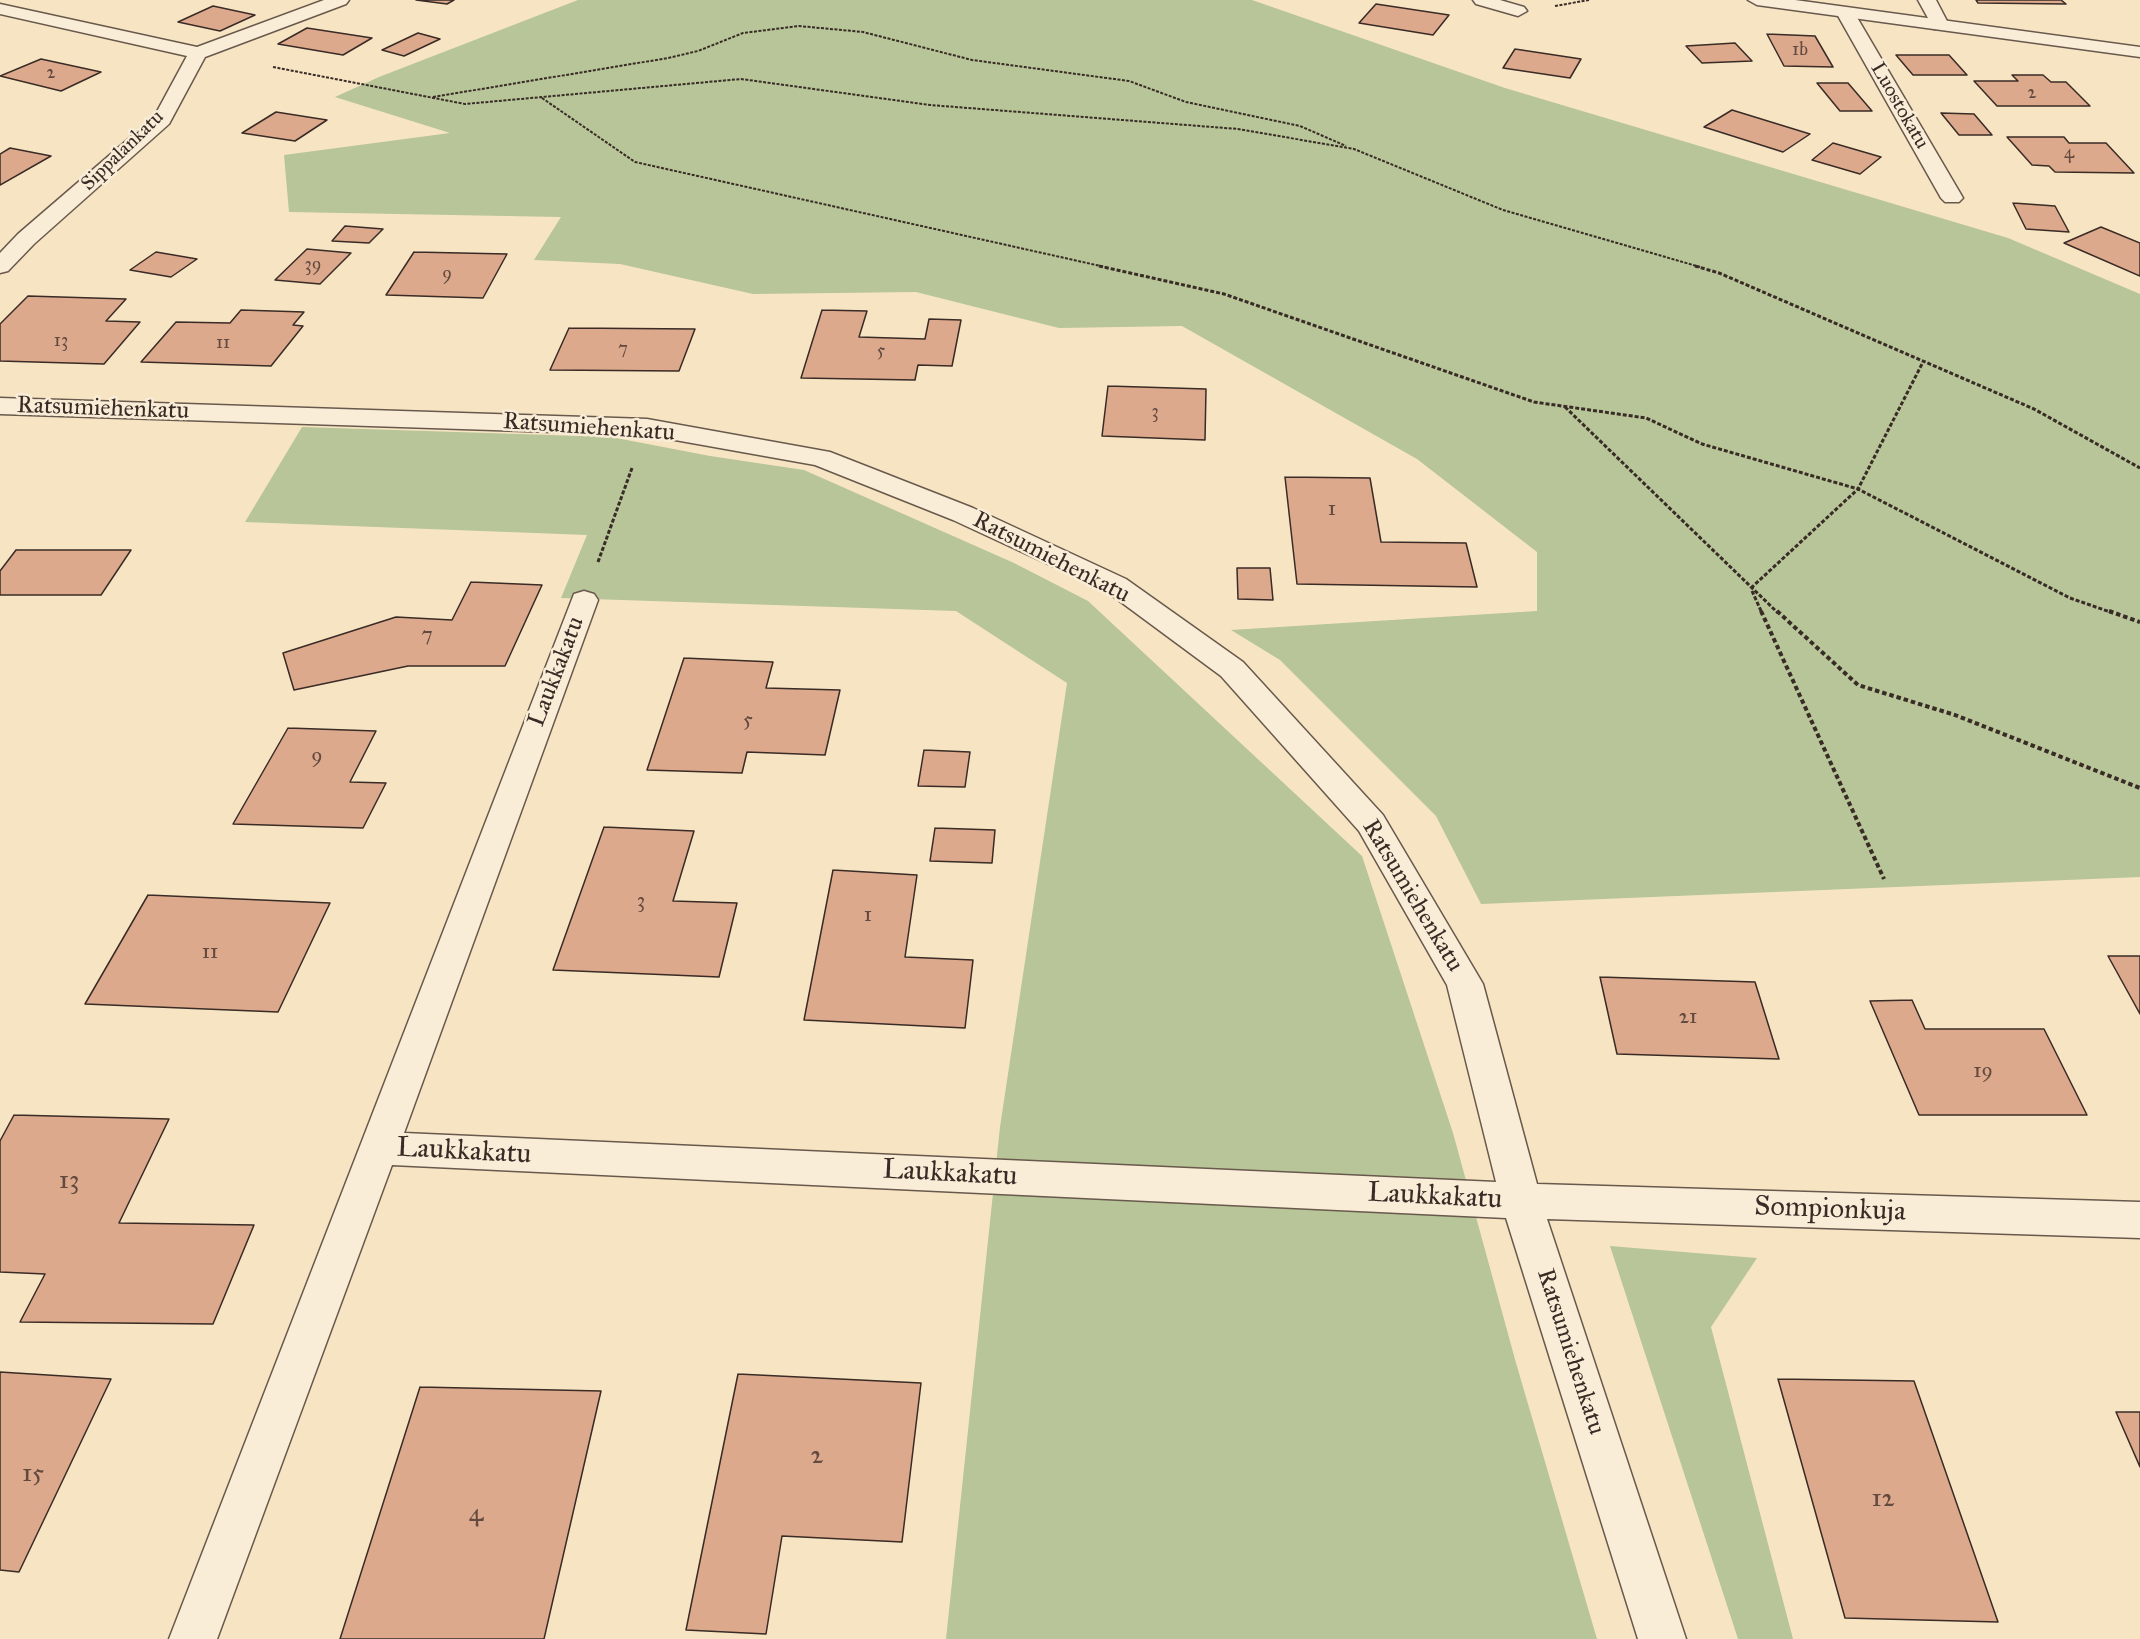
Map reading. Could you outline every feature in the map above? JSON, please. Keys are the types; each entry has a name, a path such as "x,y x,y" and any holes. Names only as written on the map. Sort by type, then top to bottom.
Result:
{"street":[{"path":"0,9 198,53 340,0"},
{"path":"1482,0 1518,11"},
{"path":"1757,0 1846,14 2140,52"},
{"path":"1927,0 1940,25"},
{"name":"Luostokatu","path":"1846,14 1952,198"},
{"name":"Sippalankatu","path":"0,266 27,239 162,120 198,53"},
{"path":"0,233 27,239"},
{"name":"Ratsumiehenkatu","path":"0,406 647,428 821,458 963,514 1116,585 1232,669 1371,823 1465,984 1521,1201 1662,1639"},
{"name":"Laukkakatu","path":"193,1639 585,600"},
{"name":"Laukkakatu","path":"378,1148 1521,1201"},
{"name":"Sompionkuja","path":"1521,1201 2140,1220"}],"path":[{"path":"429,97 668,58 698,51 743,33 799,26 863,32 891,38 928,51 972,60 1129,81 1186,102 1300,126 1503,210 1719,273 2034,409 2140,468"},
{"path":"198,53 465,104 741,79 930,105 1238,129 1354,149"},
{"path":"541,97 635,162 1224,294 1534,402 1646,418 1702,444 1858,489 2070,598 2140,622"},
{"path":"1750,588 1858,489 1923,362"},
{"path":"1565,406 1750,588 1858,685 1955,715 2140,788"},
{"path":"585,600 647,428"},
{"path":"1750,588 1884,879"}],"green space":[{"path":"578,0 1252,0 1505,88 2008,238 2140,294 2140,877 1481,904 1436,816 1280,660 1231,630 1537,611 1537,552 1417,459 1182,326 1059,328 916,292 753,294 620,264 534,260 561,217 289,212 284,155 450,133 335,97 379,77"},
{"path":"302,427 611,437 710,456 804,470 1014,563 1088,601 1362,856 1453,1133 1516,1363 1597,1639 946,1639 1000,1127 1067,683 956,611 561,598 587,535 245,522"},
{"path":"1610,1246 1757,1258 1711,1327 1793,1639 1738,1639"}],"building":[{"path":"416,0 454,0 447,4"},
{"path":"1976,0 2061,0 2066,4 1978,3"},
{"path":"1376,4 1449,15 1433,35 1359,23"},
{"path":"213,6 255,15 220,31 178,22"},
{"path":"307,28 372,38 343,55 278,44"},
{"path":"418,33 440,39 404,56 382,50"},
{"path":"1767,34 1815,36 1833,67 1784,66"},
{"path":"1735,43 1752,61 1702,63 1686,46"},
{"path":"1515,49 1581,59 1570,78 1503,68"},
{"path":"1896,55 1949,55 1967,75 1913,75"},
{"path":"41,59 101,72 61,91 0,76"},
{"path":"2012,75 2043,75 2051,82 2066,82 2090,106 1997,106 1974,81 2018,81"},
{"path":"1817,83 1848,83 1872,111 1840,111"},
{"path":"1732,110 1810,134 1783,152 1704,127"},
{"path":"276,112 327,120 295,141 242,133"},
{"path":"1941,113 1974,114 1992,135 1959,135"},
{"path":"2007,137 2064,137 2069,143 2106,143 2134,173 2055,172 2049,166 2032,165"},
{"path":"1833,143 1881,157 1860,174 1812,160"},
{"path":"10,148 51,156 0,185 0,154"},
{"path":"2013,203 2055,206 2069,232 2026,229"},
{"path":"345,226 383,229 369,243 332,241"},
{"path":"2101,227 2140,243 2140,276 2064,243"},
{"path":"307,249 351,253 320,284 275,280"},
{"path":"156,252 197,259 171,277 130,270"},
{"path":"414,252 507,254 483,298 386,295"},
{"path":"28,296 126,299 106,321 140,322 104,364 0,361 0,324"},
{"path":"241,310 304,312 293,325 303,326 271,366 141,362 176,322 230,323"},
{"path":"822,310 867,311 859,337 925,339 929,319 961,320 952,366 918,365 915,380 801,378"},
{"path":"569,328 695,329 679,371 550,370"},
{"path":"1108,386 1206,389 1205,440 1102,436"},
{"path":"1285,477 1370,478 1381,542 1466,543 1477,587 1297,584"},
{"path":"16,550 131,550 101,595 0,595 0,571"},
{"path":"1237,568 1270,568 1273,600 1238,599"},
{"path":"471,582 542,585 505,666 408,666 294,690 283,653 396,617 452,620"},
{"path":"684,658 773,662 766,688 840,690 825,755 747,752 742,773 647,770"},
{"path":"288,728 376,731 350,782 386,783 363,828 233,824"},
{"path":"924,750 970,752 965,787 918,786"},
{"path":"604,827 694,831 673,901 737,903 719,977 553,970"},
{"path":"935,828 995,830 992,863 930,861"},
{"path":"833,870 917,875 905,957 973,960 965,1028 804,1020"},
{"path":"148,895 330,903 278,1012 85,1004"},
{"path":"2108,956 2140,956 2140,1014"},
{"path":"1600,977 1755,982 1779,1059 1617,1054"},
{"path":"1912,1000 1925,1029 2044,1029 2087,1115 1919,1115 1870,1001"},
{"path":"14,1115 169,1119 119,1223 254,1225 213,1324 20,1322 45,1274 0,1272 0,1141"},
{"path":"0,1372 111,1379 19,1572 0,1570"},
{"path":"738,1374 921,1383 902,1542 782,1536 766,1634 686,1630"},
{"path":"1778,1379 1914,1381 1998,1622 1845,1618"},
{"path":"420,1387 601,1391 544,1639 340,1639"},
{"path":"2116,1412 2140,1412 2140,1467"}]}
